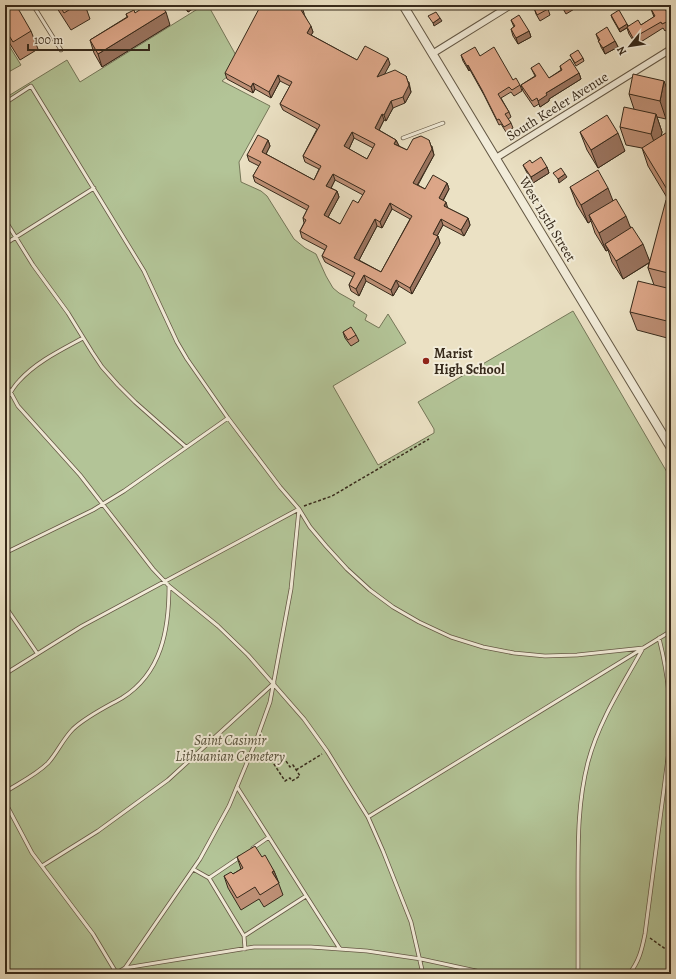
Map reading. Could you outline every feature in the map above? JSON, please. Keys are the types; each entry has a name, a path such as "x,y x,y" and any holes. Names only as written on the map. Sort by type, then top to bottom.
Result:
{"street":[{"name":"West 115th Street","path":"403,5 671,448"},
{"path":"432,54 510,5"},
{"name":"South Keeler Avenue","path":"496,158 671,49"}],"lane":[{"path":"33,5 61,50"},
{"path":"5,103 31,86 144,271 176,342 187,359 228,418 280,487 299,509 310,527 347,569 370,590 393,607 413,618 451,637 483,647 514,653 545,656 577,655 643,648"},
{"path":"403,138 443,123"},
{"path":"5,244 94,188"},
{"path":"5,220 33,265 68,313 102,367 135,402 186,447"},
{"path":"5,402 19,381 48,358 83,338"},
{"path":"5,382 18,406 80,475 153,569 169,586 218,626 248,655 304,719 327,751 368,817 401,893 411,922 421,959 423,974"},
{"path":"5,553 102,504 124,491 228,418"},
{"path":"5,674 82,626 299,509"},
{"path":"116,974 125,968 200,859 229,806 252,751 270,702 274,683 291,589 299,509"},
{"path":"5,792 40,770 49,761 73,729 122,698 147,676 159,654 163,642 169,608 169,586"},
{"path":"5,606 37,653"},
{"path":"368,817 671,631"},
{"path":"629,974 639,959 645,934 671,727 670,691 666,665 659,638"},
{"path":"578,974 578,829 582,788 588,761 596,737 608,710 643,648"},
{"path":"42,866 98,831 168,780 274,683"},
{"path":"237,787 340,949"},
{"path":"5,802 32,853 93,934 116,974"},
{"path":"251,850 269,837"},
{"path":"209,878 245,854"},
{"path":"193,869 209,878 244,936 245,949"},
{"path":"244,936 306,896"},
{"path":"125,968 254,947 311,947 367,951 421,959 490,974"},
{"path":"116,974 122,974"}],"path":[{"path":"299,509 332,496 429,439"},
{"path":"252,751 270,758 284,781 290,778 292,781 300,776 293,765 290,767 282,755 272,761"},
{"path":"296,770 327,751"},
{"path":"645,934 671,953"}],"green space":[{"name":"Saint Casimir Lithuanian Cemetery","path":"204,5 208,5 238,59 228,76 222,81 270,106 239,162 241,182 261,191 267,196 294,239 305,248 316,254 333,288 355,302 353,306 367,315 365,320 379,328 388,314 406,343 333,386 378,465 434,433 434,429 418,402 573,311 671,479 671,974 5,974 5,98 67,60 80,82"},
{"path":"5,39 21,65 5,74"}],"building":[{"path":"5,5 16,5 31,31 13,42 5,29"},
{"path":"59,5 77,5 64,13"},
{"path":"147,5 161,5 166,12 98,54 90,40 128,17 126,14 134,10 135,13"},
{"path":"261,5 299,5 302,7 301,10 311,26 307,33 357,60 365,46 388,58 377,77 395,70 406,76 409,85 403,97 391,101 375,128 396,140 394,144 407,150 413,139 421,136 429,140 432,149 413,183 425,189 433,175 447,183 439,198 446,202 444,206 468,218 461,230 441,219 433,234 438,236 410,288 396,280 391,290 364,275 356,289 349,285 355,273 322,256 327,246 300,231 306,220 303,218 309,206 253,176 261,162 247,155 258,135 268,140 262,152 314,180 321,166 303,156 320,125 280,104 292,82 278,75 269,92 253,83 251,87 225,73","holes":["352,132 375,144 367,159 344,146","333,174 365,191 358,203 353,200 340,224 324,215 337,191 326,186","390,203 412,216 381,272 354,258 375,219 380,222"]},
{"path":"539,5 546,5 548,9 537,15 534,8"},
{"path":"654,5 663,5 671,20 662,24 661,22 633,38 627,27 638,20 641,25 655,16 651,9 655,7"},
{"path":"619,10 627,24 619,29 611,15"},
{"path":"436,12 440,18 433,23 428,16"},
{"path":"519,15 529,31 516,38 511,29 515,26 511,20"},
{"path":"607,27 615,41 603,48 598,41 600,40 596,34"},
{"path":"475,47 480,56 494,47 513,80 516,78 520,85 512,90 509,87 498,94 509,112 505,114 511,123 504,127 499,119 497,120 482,90 461,55"},
{"path":"578,50 583,58 575,63 570,55"},
{"path":"570,59 579,73 546,93 547,95 538,101 537,98 532,101 521,85 536,76 531,68 539,63 549,78 562,70 560,66"},
{"path":"633,74 664,81 660,101 629,94"},
{"path":"624,107 656,114 651,134 620,127"},
{"path":"607,115 618,133 591,150 580,132"},
{"path":"669,131 671,135 671,189 668,191 642,148"},
{"path":"541,157 547,167 531,177 523,165 530,160 532,163"},
{"path":"561,168 565,174 558,179 553,173"},
{"path":"598,170 608,188 581,205 570,187"},
{"path":"616,199 626,216 599,233 589,215"},
{"path":"666,200 671,202 671,261 668,273 648,268"},
{"path":"632,227 643,244 616,261 605,244"},
{"path":"638,281 671,289 671,322 630,312"},
{"path":"351,327 356,335 348,340 343,332"},
{"path":"255,846 262,857 265,855 274,871 272,872 279,883 260,895 255,887 237,898 224,876 231,872 233,874 243,868 237,857"}],"place":[{"name":"Marist High School","path":"426,361"}]}
